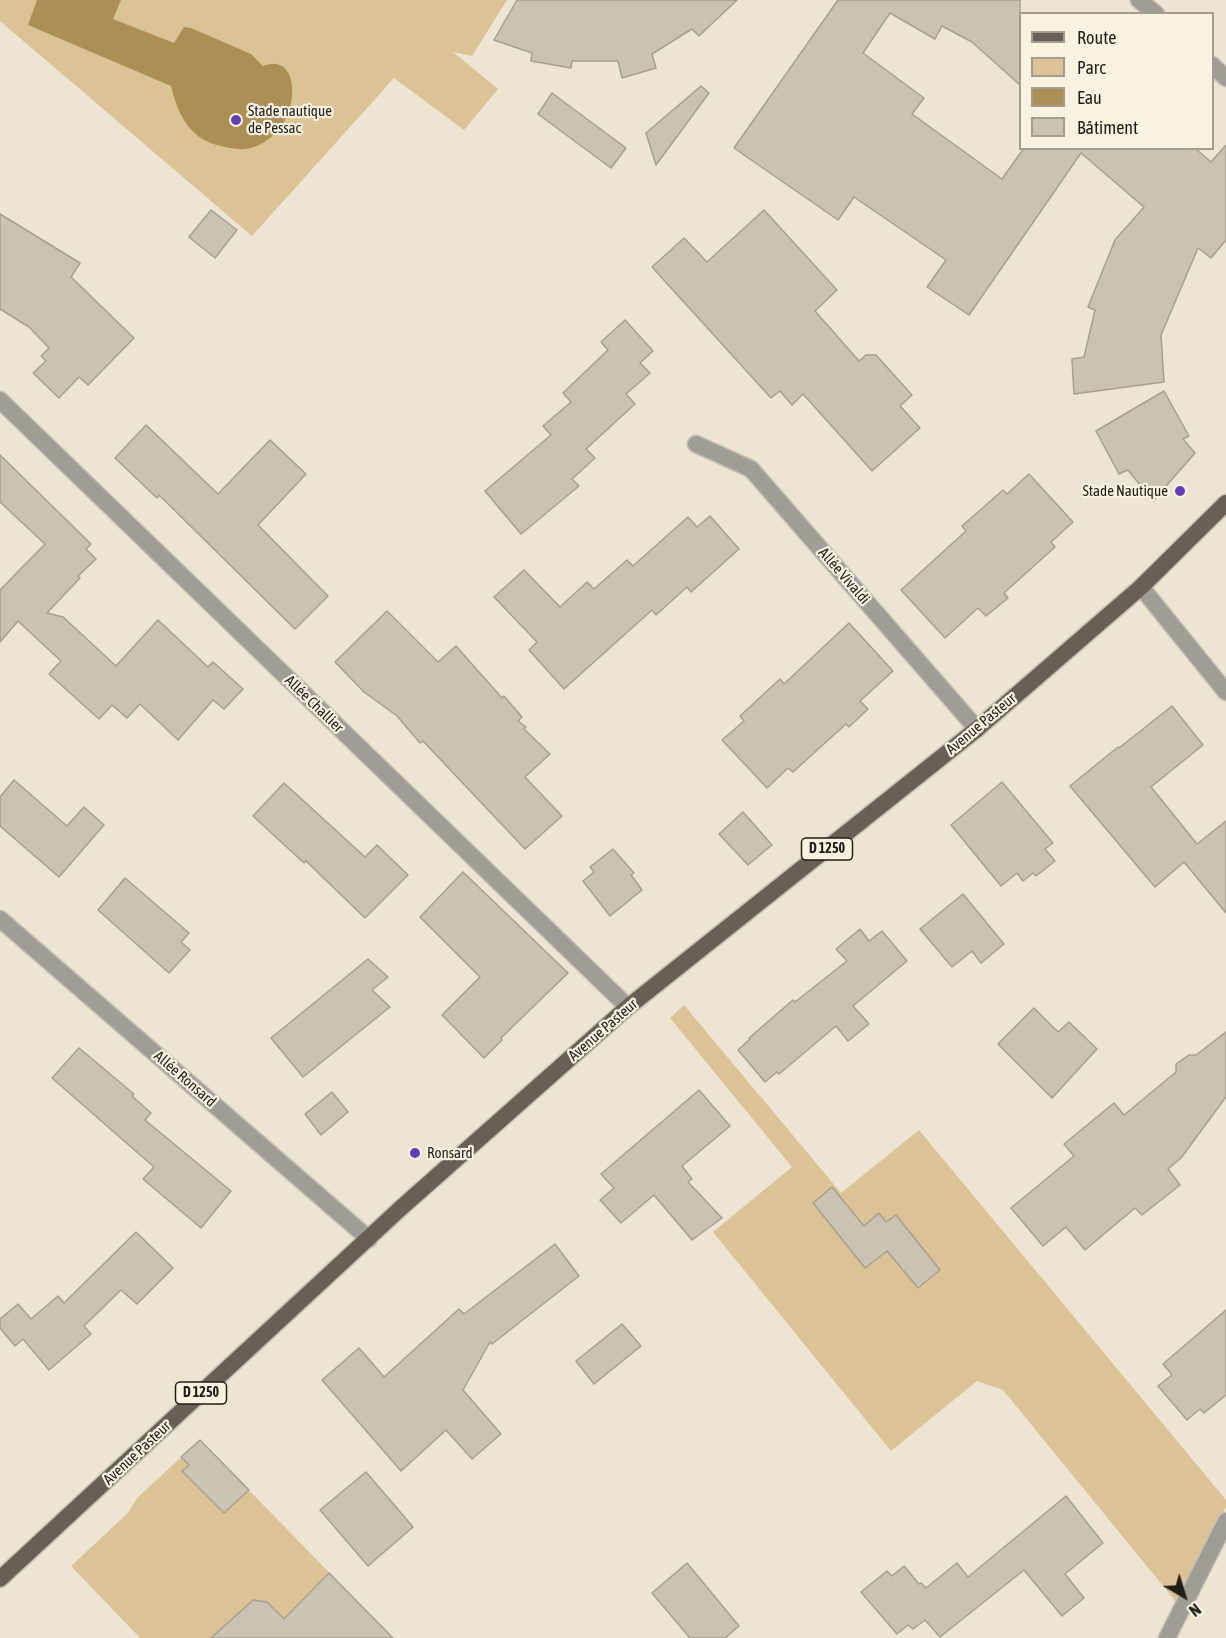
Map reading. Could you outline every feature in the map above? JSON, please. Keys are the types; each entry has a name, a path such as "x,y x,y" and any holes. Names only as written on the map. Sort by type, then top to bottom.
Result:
{"main road":[{"name":"Avenue Pasteur","path":"0,1579 369,1239 628,1007 977,729 1141,587 1226,503"}],"street":[{"path":"1139,0 1154,12"},
{"path":"1214,67 1226,78"},
{"name":"Allée Challier","path":"0,400 628,1007"},
{"name":"Allée Vivaldi","path":"696,444 751,469 977,729"},
{"path":"1141,587 1226,692"},
{"name":"Allée Ronsard","path":"0,919 369,1239"},
{"path":"1167,1638 1226,1521"}],"green space":[{"name":"Stade nautique de Pessac","path":"0,0 507,0 472,56 453,52 498,89 464,130 394,78 252,236 0,21"},
{"path":"684,1005 841,1193 919,1130 1226,1500 1226,1507 1177,1603 1003,1390 977,1381 891,1451 713,1232 792,1167 670,1018"},
{"path":"200,1440 393,1638 140,1638 71,1566 128,1513 137,1498"}],"water":[{"path":"37,0 121,0 113,19 174,43 184,27 191,28 251,54 263,66 274,64 283,67 291,78 292,86 291,103 287,116 270,138 252,148 234,149 207,142 186,123 171,86 28,25"}],"building":[{"path":"517,0 737,0 699,36 692,29 652,54 656,68 622,78 618,61 572,61 571,68 531,61 532,53 494,40"},
{"path":"838,0 1020,0 1019,84 972,42 942,26 935,39 890,13 863,53 924,98 912,114 1002,179 1023,150 1197,150 1211,162 1226,145 1226,240 1211,258 1198,248 1161,335 1164,382 1074,394 1072,359 1084,357 1095,310 1088,307 1115,240 1144,207 1081,153 969,315 927,287 946,260 854,197 838,220 734,148"},
{"path":"701,86 709,93 656,165 646,133"},
{"path":"552,93 626,148 611,168 538,114"},
{"path":"211,210 237,230 215,258 189,237"},
{"path":"764,210 837,290 815,311 859,361 866,355 876,355 912,395 900,406 920,428 872,471 803,394 792,405 780,391 771,398 652,267 684,238 707,262"},
{"path":"0,214 80,263 71,277 134,338 88,385 79,377 59,398 33,373 46,361 41,356 49,348 29,327 0,309"},
{"path":"625,320 653,351 640,363 650,373 626,394 635,404 586,449 595,458 572,479 579,486 521,534 485,491 551,435 543,426 571,402 563,393 608,350 601,342"},
{"path":"1164,391 1189,436 1183,439 1195,453 1153,501 1128,470 1119,474 1096,431"},
{"path":"146,425 218,494 270,440 306,474 258,525 328,596 295,629 159,495 157,498 115,458"},
{"path":"0,455 91,544 86,549 96,559 78,576 80,578 47,613 63,617 116,666 158,620 208,667 213,662 243,689 224,709 213,700 178,740 140,704 127,718 112,705 99,719 49,674 61,661 18,621 0,642 0,590 45,544 0,502"},
{"path":"1029,474 1073,522 1051,542 1055,547 1004,593 1008,598 986,616 978,608 945,638 901,590 966,531 962,526 1003,490 1007,494"},
{"path":"710,516 739,549 691,592 687,587 656,615 652,610 564,689 529,650 537,642 494,597 524,570 560,607 587,582 594,589 627,560 633,566 688,517 697,527"},
{"path":"387,611 438,662 456,646 502,698 504,696 522,717 518,721 526,727 524,729 550,754 525,777 562,816 525,849 423,741 420,743 397,716 364,692 335,662"},
{"path":"849,623 893,671 860,701 868,709 849,727 846,724 793,772 788,768 767,788 722,740 744,721 740,716 780,679 784,684"},
{"path":"1172,706 1203,745 1151,787 1197,844 1226,821 1226,913 1184,862 1155,887 1070,786"},
{"path":"14,780 67,826 84,807 104,825 59,877 0,826 0,797"},
{"path":"1002,782 1053,843 1045,849 1055,861 1036,876 1033,873 1023,881 1017,873 1001,886 951,825"},
{"path":"284,783 365,857 377,845 408,875 365,918 306,861 304,863 253,816"},
{"path":"743,812 772,845 748,865 719,834"},
{"path":"613,849 634,873 631,875 642,890 610,916 583,881 594,872 590,867"},
{"path":"463,872 568,973 501,1038 502,1040 484,1058 442,1015 480,977 420,917"},
{"path":"125,878 189,933 181,942 190,950 169,973 98,910"},
{"path":"963,894 1004,944 981,963 972,951 952,967 920,929"},
{"path":"860,929 869,941 882,931 907,961 853,1006 869,1024 848,1041 836,1026 779,1074 777,1072 765,1082 738,1050 793,1000 795,1002 847,961 836,949"},
{"path":"368,959 388,977 372,990 390,1007 303,1077 271,1038"},
{"path":"1034,1008 1058,1032 1069,1022 1097,1049 1052,1098 998,1044"},
{"path":"1226,1032 1226,1097 1181,1158 1168,1169 1180,1185 1142,1215 1135,1208 1085,1250 1066,1227 1043,1246 1011,1208 1074,1156 1064,1144 1114,1103 1124,1115 1176,1072 1176,1064 1189,1055 1196,1055"},
{"path":"79,1048 134,1094 132,1096 151,1113 145,1120 231,1191 201,1228 143,1179 154,1167 52,1078"},
{"path":"699,1090 730,1126 682,1166 692,1179 688,1182 722,1218 692,1240 654,1195 621,1223 600,1200 614,1188 601,1174"},
{"path":"332,1092 348,1112 321,1135 305,1114"},
{"path":"832,1187 864,1226 879,1213 886,1222 896,1215 940,1270 918,1288 887,1251 865,1268 813,1203"},
{"path":"136,1232 173,1268 137,1304 121,1290 84,1326 91,1334 49,1370 23,1339 15,1346 0,1328 0,1319 18,1304 31,1319 58,1296 64,1303"},
{"path":"555,1244 579,1276 492,1344 490,1342 463,1390 501,1434 472,1459 446,1430 401,1471 322,1380 359,1348 384,1377 459,1309 464,1314"},
{"path":"1226,1310 1226,1395 1204,1413 1200,1409 1187,1420 1158,1386 1172,1375 1163,1364"},
{"path":"622,1324 641,1346 594,1384 576,1361"},
{"path":"200,1440 249,1490 224,1513 182,1471 189,1465 181,1457"},
{"path":"366,1472 413,1527 368,1566 320,1510"},
{"path":"1066,1496 1103,1543 1065,1574 1084,1598 1062,1616 1024,1570 940,1637 925,1620 913,1629 908,1625 897,1634 861,1592 887,1571 892,1576 904,1566 919,1584 921,1583 926,1588 957,1563 968,1577"},
{"path":"687,1563 739,1626 725,1638 690,1638 652,1593"},
{"path":"329,1573 393,1638 211,1638 253,1600 267,1602 284,1619"}],"place":[{"name":"Stade nautique de Pessac","path":"236,120"},
{"name":"Stade Nautique","path":"1180,491"},
{"name":"Ronsard","path":"415,1153"}]}
